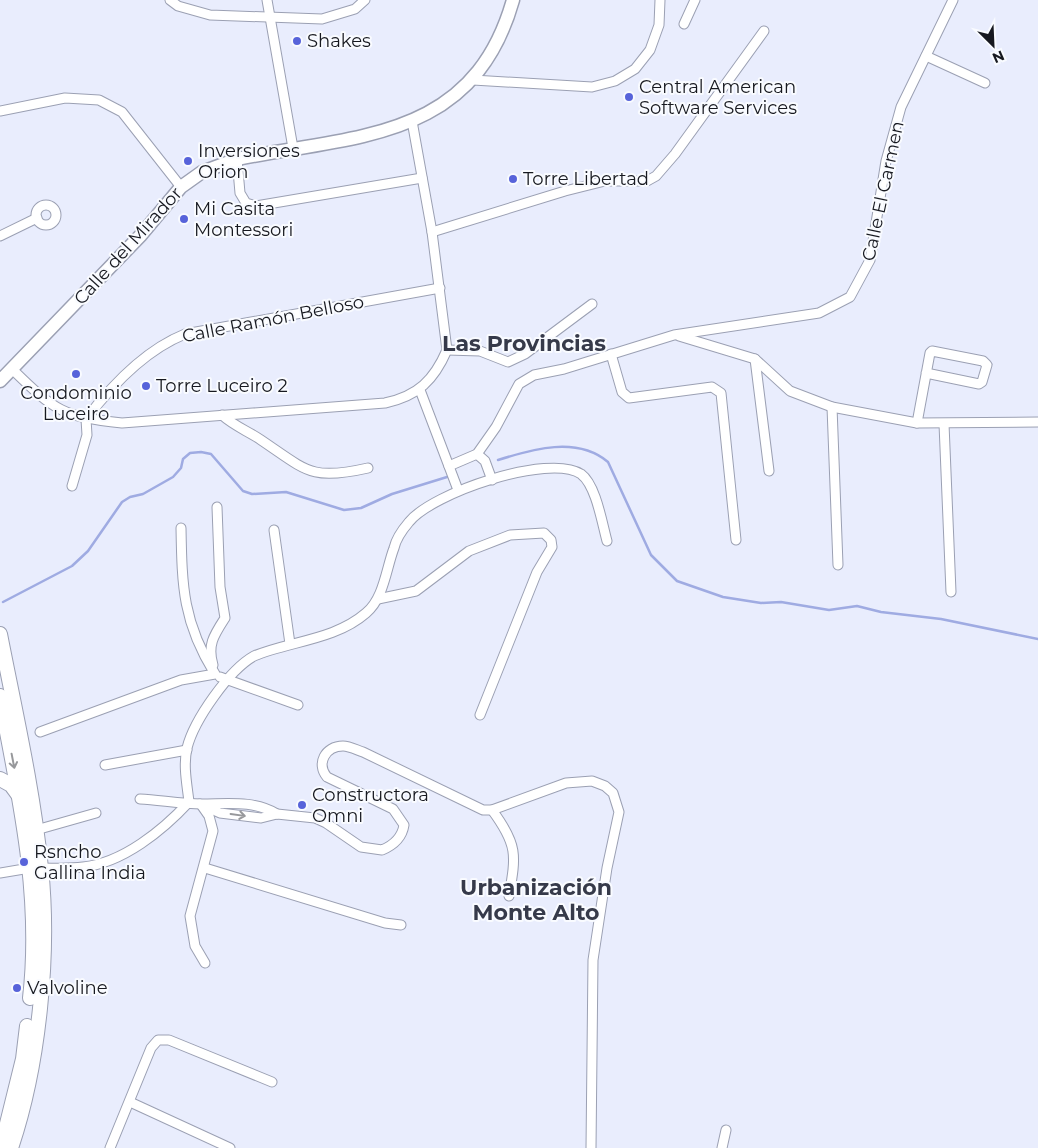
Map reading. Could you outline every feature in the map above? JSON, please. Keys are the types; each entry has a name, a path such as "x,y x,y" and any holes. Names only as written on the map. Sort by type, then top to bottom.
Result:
{"main road":[{"path":"0,634 36,830 32,980 11,1147"},
{"path":"0,696 36,868"},
{"path":"0,740 5,723"},
{"path":"0,779 11,785 20,798"}],"street":[{"path":"170,0 178,6 210,15 322,19 355,9 365,0"},
{"path":"267,0 272,16 293,148"},
{"name":"Calle del Mirador","path":"0,381 13,370 141,235 181,187 202,172 237,159 381,133 412,121 440,106 473,80 494,48 508,17 513,0"},
{"path":"473,80 592,86 615,81 635,69 650,50 659,25 660,0"},
{"path":"684,24 695,0"},
{"name":"Calle El Carmen","path":"477,454 496,427 519,384 534,375 674,335 819,313 850,297 870,260 886,161 902,107 953,0"},
{"path":"432,232 581,187 605,181 647,180 656,176 675,154 764,32"},
{"path":"926,56 985,83"},
{"path":"0,111 65,98 99,100 122,112 181,187"},
{"path":"13,370 51,405 66,414 86,419 122,423 385,403 404,399 420,390 442,361 447,350 432,232 412,121"},
{"path":"237,159 240,193 246,203 256,206 422,178"},
{"path":"0,236 37,218"},
{"name":"Calle Ramón Belloso","path":"86,419 104,395 158,346 184,334 440,288"},
{"path":"447,350 480,351 508,362 525,354 592,304"},
{"path":"674,335 755,358 790,391 832,407 916,423 1038,422"},
{"path":"916,423 926,373 932,351 983,361 987,365 982,382 979,384 926,373"},
{"path":"611,354 622,392 629,398 712,387 721,393 736,540"},
{"path":"755,358 769,471"},
{"path":"420,390 458,490"},
{"path":"832,407 838,565"},
{"path":"222,415 232,424 258,438 301,468 327,474 341,474 368,468"},
{"path":"72,486 87,435 86,419"},
{"path":"944,424 951,592"},
{"path":"449,466 477,454 485,461 492,480"},
{"path":"0,873 36,868 85,867 119,856 171,822 189,802 185,768 191,734 224,680 242,663 254,656 343,629 368,612 378,599 394,545 410,520 434,502 458,490 492,480 547,467 566,468 581,474 590,484 607,540"},
{"path":"215,674 209,651 216,632 225,618 220,586 216,507"},
{"path":"181,528 182,579 187,613 199,649 215,674 224,680 298,705"},
{"path":"274,530 290,644"},
{"path":"378,599 416,591 469,551 510,535 544,533 551,540 552,547 537,572 480,715"},
{"path":"40,732 181,680 215,674"},
{"path":"140,799 189,802 220,812 261,818 277,814 315,818 326,823 361,847 382,850 392,846 403,833 404,825 393,809 327,777 321,766 323,756 334,748 344,746 404,771 473,806 492,810 566,782 592,782 605,786 613,793 619,812 607,868 593,960 591,1148"},
{"path":"105,765 187,750"},
{"path":"200,804 209,816 213,832 205,868 190,916 195,946 205,963"},
{"path":"492,810 510,839 515,859 509,896"},
{"path":"36,830 96,813"},
{"path":"205,868 367,918 401,924"},
{"path":"110,1148 152,1048 158,1040 169,1040 272,1082"},
{"path":"130,1102 230,1148"},
{"path":"722,1148 726,1130"}],"waterway":[{"path":"498,460 554,447 583,449 596,454 608,462 651,555 677,581 723,597 761,603 781,602 829,610 857,606 881,612 941,619 1038,639"},
{"path":"3,602 72,566 88,551 122,502 130,497 143,494 173,477 181,468 183,459 190,453 201,452 211,454 243,491 252,494 286,492 344,510 361,508 392,494 447,477"}],"place":[{"name":"Shakes","path":"297,41"},
{"name":"Central American Software Services","path":"629,97"},
{"name":"Inversiones Orion","path":"188,161"},
{"name":"Torre Libertad","path":"513,179"},
{"name":"Mi Casita Montessori","path":"184,219"},
{"name":"Condominio Luceiro","path":"76,374"},
{"name":"Torre Luceiro 2","path":"146,386"},
{"name":"Constructora Omni","path":"302,805"},
{"name":"Rsncho Gallina India","path":"24,862"},
{"name":"Valvoline","path":"17,988"}],"district":[{"name":"Las Provincias","path":"524,343"},
{"name":"Urbanización Monte Alto","path":"536,900"}]}
